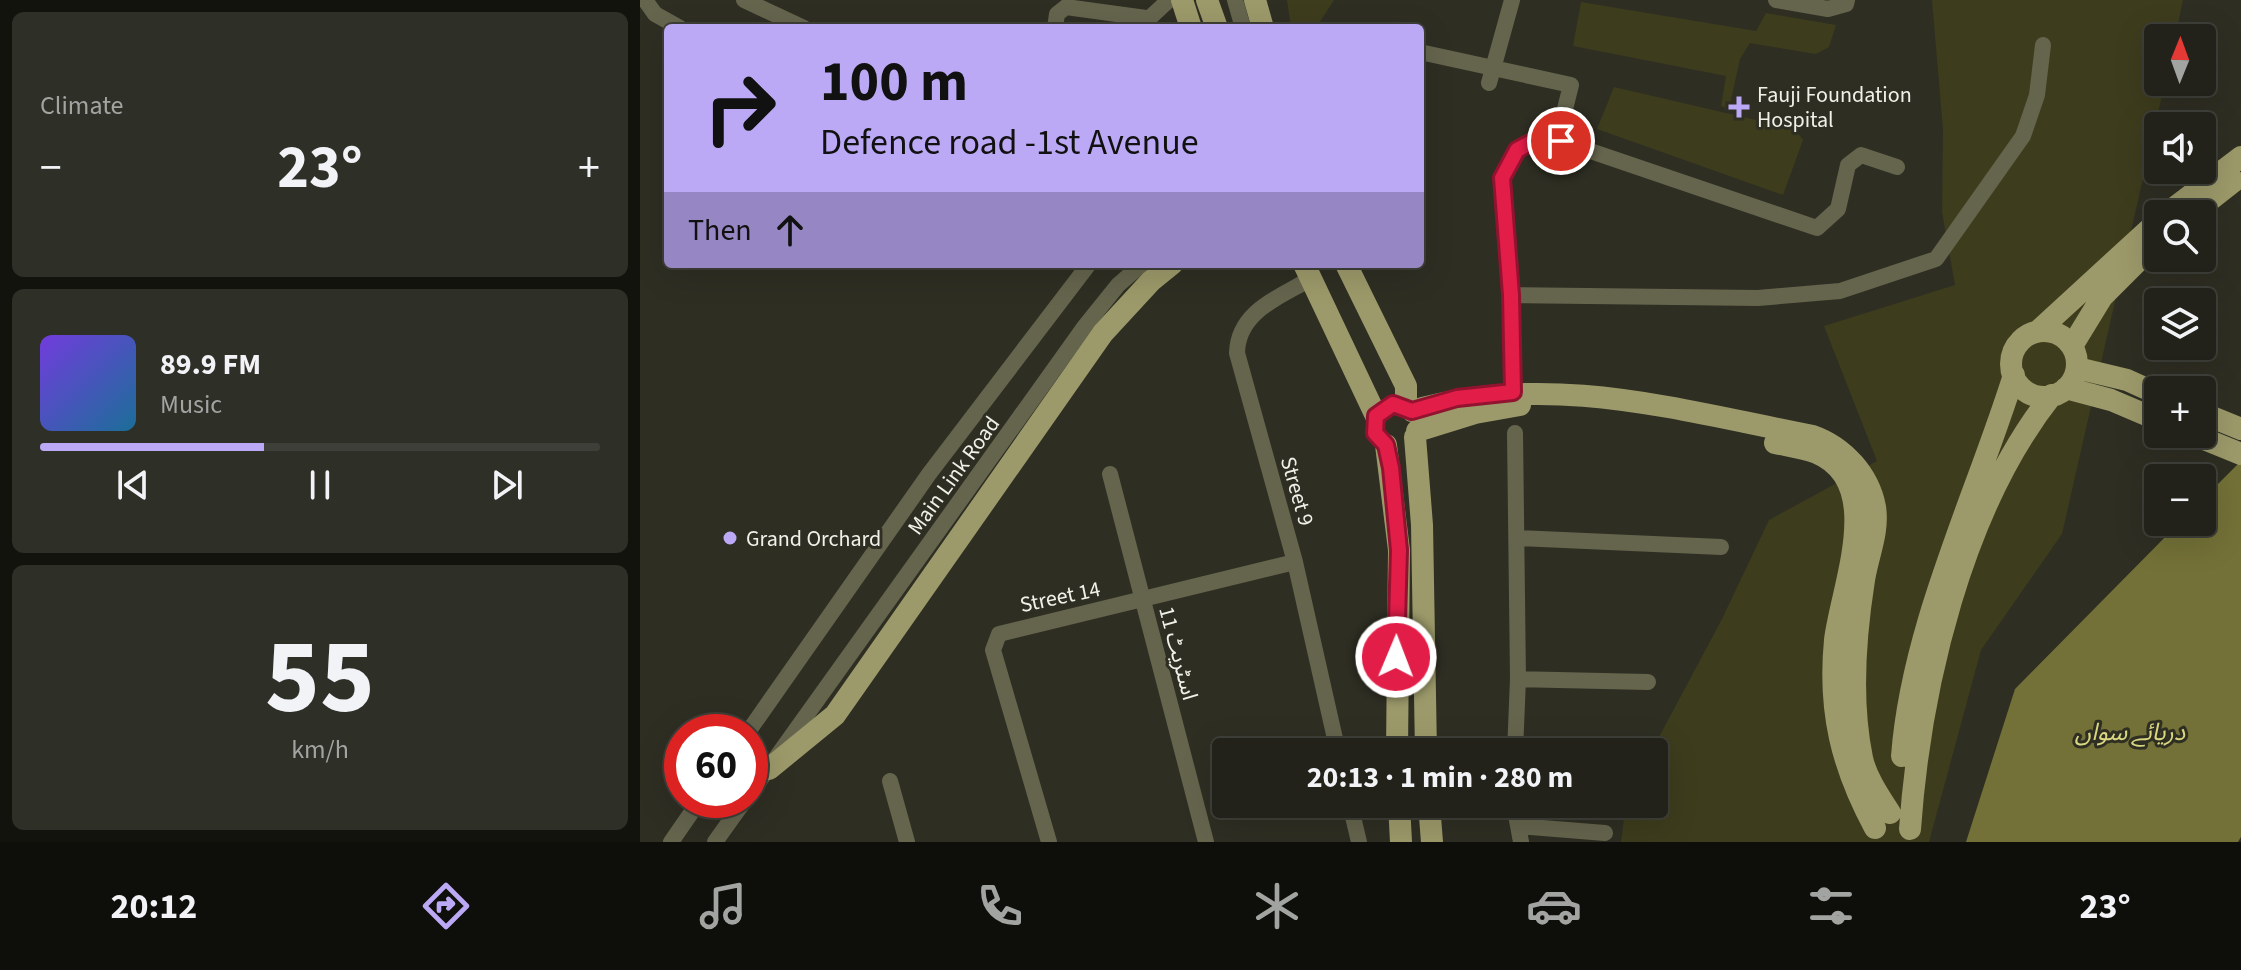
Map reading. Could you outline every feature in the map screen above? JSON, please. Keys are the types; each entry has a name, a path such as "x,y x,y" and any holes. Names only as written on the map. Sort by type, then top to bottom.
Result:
{"main road":[{"path":"1182,0 1190,24"},
{"path":"1207,0 1216,24"},
{"path":"1255,0 1262,24"},
{"path":"2184,200 2241,157"},
{"path":"2210,200 2241,176"},
{"path":"1893,833 1904,727 1916,672 1943,578 2014,375 2014,351 2023,339 2037,332 2144,234"},
{"path":"2072,346 2102,297 2144,255"},
{"path":"769,769 835,715 1103,333 1167,268"},
{"path":"1348,268 1406,386 1413,421 1423,541 1426,738"},
{"path":"1306,269 1376,416 1375,433 1386,445 1399,550 1397,738"},
{"path":"1893,833 1926,694 1970,550 2005,466 2077,368 2072,346 2060,335 2037,332"},
{"path":"2077,368 2127,380 2144,388"},
{"path":"2014,375 2029,392 2059,392 2111,400 2144,414"},
{"path":"1386,445 1404,446 1413,421 1457,398 1550,391 1655,406 1831,442 1849,458 1871,492 1877,528 1858,623 1856,691 1862,759 1893,833"},
{"path":"1376,416 1393,404 1413,421"},
{"path":"1413,421 1506,405 1558,406 1642,417 1766,441 1819,454 1838,469 1850,489 1856,528 1835,640 1836,724 1842,756 1893,833"},
{"path":"2216,419 2241,429"},
{"path":"2216,444 2241,454"},
{"path":"1400,818 1401,842"},
{"path":"1430,818 1432,842"}],"street":[{"path":"645,0 655,14 673,24"},
{"path":"1056,24 1057,14 1066,7 1142,23 1169,0"},
{"path":"1235,0 1242,24"},
{"path":"1491,75 1512,0"},
{"path":"1776,0 1828,9 1846,4 1847,0"},
{"path":"754,2 796,24"},
{"path":"1511,295 1758,298 1840,291 1936,259 2023,136 2037,95 2043,45"},
{"path":"1424,53 1491,75 1571,85 1564,113"},
{"path":"1513,392 1511,295 1502,178 1517,150 1532,142 1561,141 1817,228 1838,209 1848,165 1861,155 1897,167"},
{"name":"Main Link Road","path":"761,714 929,474 1086,268"},
{"name":"Main Link Road","path":"769,769 1085,326 1118,285 1137,268"},
{"name":"Street 9","path":"1306,269 1251,315 1237,340 1237,353 1295,562 1335,738"},
{"path":"1515,433 1518,679 1516,738"},
{"name":"اسٹریٹ 11","path":"1110,474 1206,842"},
{"path":"1517,538 1721,547"},
{"name":"Street 14","path":"1049,842 993,650 999,634 1295,562"},
{"path":"1518,679 1648,682"},
{"path":"890,781 907,842"},
{"path":"671,842 688,818"},
{"path":"715,842 732,818"},
{"path":"1353,818 1359,842"},
{"path":"1519,834 1605,833"}],"shaded area":[{"path":"1287,0 1334,0 1319,24 1290,24"},
{"path":"1932,0 2183,0 2178,24 2144,24 2144,96 2162,96 2158,112 2144,112 2144,174 2062,534 1981,650 1929,842 1621,842 1624,818 1668,818 1668,738 1658,738 1722,619 1769,520 1877,461 1824,326 1955,285 1942,212 1943,130"},
{"path":"1581,2 1756,31 1766,13 1836,25 1829,47 1816,54 1750,43 1740,59 1729,109 1721,106 1726,76 1573,46"},
{"path":"1614,87 1795,129 1803,140 1783,195 1597,129"}],"water":[{"name":"دریائے سواں","path":"2241,461 2241,837 2238,842 1966,842 2015,689 2166,536 2216,536 2216,486"}],"place":[{"name":"Fauji Foundation Hospital","path":"1739,107"},
{"name":"Grand Orchard","path":"730,538"}],"route":[{"path":"1396,657 1399,550 1391,468 1386,445 1375,433 1376,416 1386,406 1393,404 1406,406 1412,411 1457,398 1513,392 1511,295 1502,178 1517,150 1532,142 1561,141"}]}
